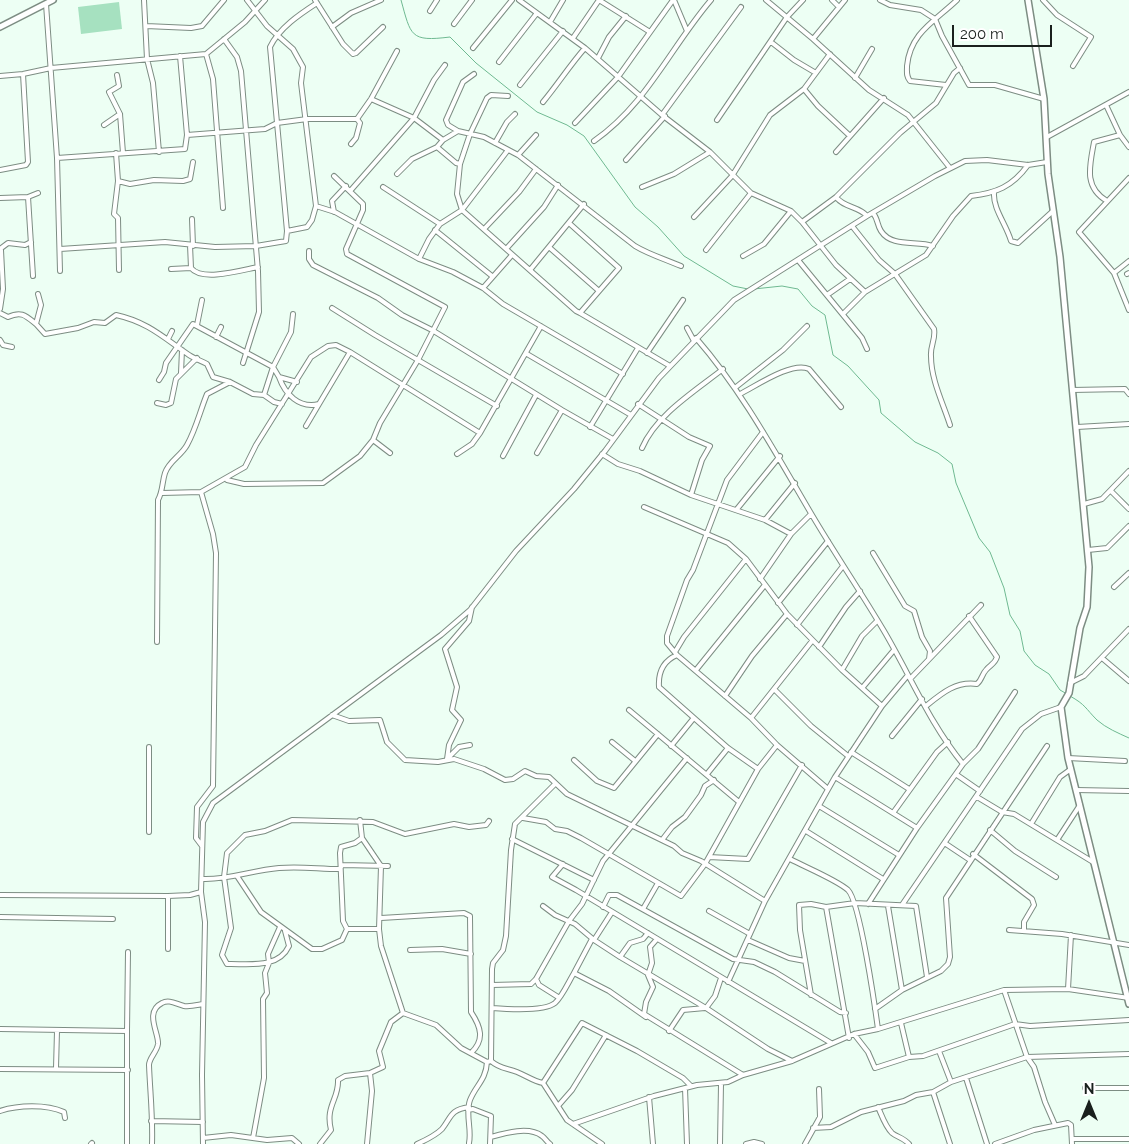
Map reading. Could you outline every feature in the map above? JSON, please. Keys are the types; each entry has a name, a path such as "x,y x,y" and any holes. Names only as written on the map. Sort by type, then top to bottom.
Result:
{"street":[{"path":"0,27 52,0"},
{"path":"144,0 148,59 153,83 159,152"},
{"path":"146,26 191,28 202,26 224,0"},
{"path":"247,0 277,35 292,49 302,64 302,83 316,206 312,220 307,227 287,231"},
{"path":"0,76 51,68 206,54 257,11 265,0"},
{"path":"332,27 351,13 381,0"},
{"path":"430,11 437,0"},
{"path":"454,24 472,0"},
{"path":"473,48 512,0"},
{"path":"519,0 598,58 618,78 710,152 732,176 752,193 791,211 850,279 865,292"},
{"path":"550,22 563,0"},
{"path":"573,38 599,0 650,32"},
{"path":"674,0 687,31"},
{"path":"575,123 618,78 674,0"},
{"path":"594,141 614,127 642,96 711,0"},
{"path":"766,0 813,39 869,90 884,98 914,122 950,168"},
{"path":"717,120 787,17 803,0"},
{"path":"832,0 839,7"},
{"path":"813,39 845,0"},
{"path":"880,0 890,5 922,10 935,19 942,36 969,85 995,85 1044,99"},
{"path":"946,85 910,81 906,74 911,45 935,19 957,0"},
{"path":"902,906 946,844 1022,728 1041,714 1060,707 1065,700 1069,693 1080,628 1087,607 1088,550 1077,427 1060,257 1047,162 1044,99 1029,0"},
{"path":"1043,0 1057,14 1091,37 1073,66"},
{"path":"60,249 119,247 165,242 191,246 256,246 286,241 287,231 270,47 277,35 316,1 352,54 356,53 383,27"},
{"path":"46,4 57,158 60,270"},
{"path":"626,160 664,116 741,7"},
{"path":"499,62 537,13"},
{"path":"598,58 609,37 626,16"},
{"path":"520,84 563,31"},
{"path":"224,39 240,63 248,130 258,267 259,312 243,363"},
{"path":"771,42 816,73"},
{"path":"544,102 560,82 570,64 585,48"},
{"path":"855,78 872,50"},
{"path":"357,119 371,99 397,51"},
{"path":"206,54 213,79 223,208"},
{"path":"694,217 732,176 770,115 804,89 830,54"},
{"path":"57,158 186,149 187,135 180,56"},
{"path":"351,190 414,118 434,80 446,65"},
{"path":"802,222 836,197 936,103 946,85 960,68"},
{"path":"0,170 26,165 28,162 22,74"},
{"path":"474,74 462,82 446,120 448,125 458,131 484,136 518,155 584,204 635,246 655,258 664,259 681,266"},
{"path":"117,75 119,86 109,92 120,114 123,153"},
{"path":"804,89 818,106 850,136"},
{"path":"1047,137 1129,92"},
{"path":"508,96 488,96 470,134 460,164 457,194 462,210 485,228 512,255 576,311 670,366"},
{"path":"836,152 884,98"},
{"path":"371,99 414,118 443,140"},
{"path":"1106,105 1120,135 1129,147"},
{"path":"104,124 120,114"},
{"path":"495,143 507,122 515,114"},
{"path":"187,135 265,129 277,123 307,119 357,119"},
{"path":"350,144 360,131 360,123 357,119"},
{"path":"397,174 412,160 437,147 443,140 458,131"},
{"path":"518,155 536,135"},
{"path":"1107,201 1094,191 1089,182 1094,142 1120,135"},
{"path":"437,147 456,163 460,164"},
{"path":"419,259 440,224 462,210 508,150"},
{"path":"642,187 674,174 710,152"},
{"path":"116,153 118,181 114,214 118,218 120,270"},
{"path":"203,1144 205,922 201,892 203,879 202,846 203,822 213,803 441,635 472,607 516,551 564,500 602,454 638,404 670,366 726,306 868,216 965,161 974,160 1028,165 1047,162"},
{"path":"118,181 130,184 154,180 183,181 190,179 193,162"},
{"path":"843,314 865,292 926,255 953,216 971,196 994,194 1022,174 1028,165"},
{"path":"485,228 519,192 536,169"},
{"path":"226,479 244,484 323,483 360,456 372,440 418,360 444,308 345,251 363,210 363,204 351,190 334,176"},
{"path":"1129,178 1079,232 1114,273 1129,310"},
{"path":"506,249 544,207 558,185"},
{"path":"334,212 332,200 346,186"},
{"path":"383,188 440,224"},
{"path":"0,198 28,197 38,193"},
{"path":"706,250 752,193"},
{"path":"994,194 993,202 1006,225 1011,241 1018,243 1053,211"},
{"path":"28,197 33,276"},
{"path":"836,197 839,202 862,209 868,216"},
{"path":"530,270 550,248 584,204"},
{"path":"316,206 334,212 419,259 453,272 484,288 503,304 622,374"},
{"path":"743,256 764,244 791,211"},
{"path":"873,213 878,219 882,232 888,237 899,242 933,246"},
{"path":"191,268 192,218"},
{"path":"569,223 619,268 580,313"},
{"path":"852,226 879,260 895,274 934,329 936,337 930,354 934,378 950,425"},
{"path":"436,230 492,276"},
{"path":"0,309 3,289 1,249 8,244 25,246 31,242"},
{"path":"550,248 599,291"},
{"path":"309,251 309,259 313,265 345,280 402,315 432,330 590,427 613,439"},
{"path":"484,288 492,276 512,255"},
{"path":"798,260 862,338 867,349"},
{"path":"1114,273 1129,261"},
{"path":"171,269 191,268 197,273 219,275 258,267"},
{"path":"827,295 850,279"},
{"path":"36,324 40,305 38,294"},
{"path":"197,324 202,300"},
{"path":"646,353 683,300"},
{"path":"332,308 497,406"},
{"path":"0,313 8,318 18,312 25,314 45,334 78,328 94,322 105,322 116,315 136,320 207,364 213,377 230,382 253,394 264,395 274,402 282,404"},
{"path":"264,395 272,367 282,346 289,339 294,314"},
{"path":"197,324 203,331 272,367 288,395 307,406 319,404"},
{"path":"159,380 164,372 166,363 190,325 197,324"},
{"path":"457,454 472,444 480,433 527,354 541,326"},
{"path":"736,387 783,350 806,326"},
{"path":"216,337 221,327"},
{"path":"687,328 736,387 780,456 811,514 860,591 910,676 936,727 964,764"},
{"path":"168,339 172,331"},
{"path":"0,340 4,345 12,347"},
{"path":"162,493 201,492 245,467 311,357 328,346 336,345 350,352 480,433"},
{"path":"590,427 638,348"},
{"path":"181,373 182,349"},
{"path":"306,426 350,352"},
{"path":"527,354 631,415"},
{"path":"157,403 166,405 171,403 176,379 197,358"},
{"path":"740,394 790,369 803,366 809,369 841,407"},
{"path":"642,448 656,424 663,420 676,404 723,370"},
{"path":"279,377 297,382"},
{"path":"157,642 158,500 162,493 164,474 171,462 185,448 195,431 207,394 230,382"},
{"path":"1072,390 1124,389 1129,394"},
{"path":"502,456 536,394"},
{"path":"638,404 688,437 710,446 702,460 691,495"},
{"path":"537,453 562,410"},
{"path":"1077,427 1129,424"},
{"path":"763,432 731,473 666,636 667,643 676,654 751,718 828,789"},
{"path":"372,440 390,453"},
{"path":"602,454 618,464 640,471 691,495 718,502 765,520 791,534"},
{"path":"736,509 780,456"},
{"path":"1084,504 1102,499 1129,471"},
{"path":"765,520 795,483"},
{"path":"1111,491 1129,509"},
{"path":"201,492 214,534 216,553 213,786 197,807 196,838 202,846"},
{"path":"644,507 728,543 746,559 778,604 812,641 882,706"},
{"path":"760,579 791,534 811,514"},
{"path":"1088,550 1107,548 1129,526"},
{"path":"778,604 828,541"},
{"path":"873,553 905,606 914,611 922,637 930,651 929,659"},
{"path":"746,559 684,637 676,654 665,661 659,684 694,719 728,748 758,769"},
{"path":"797,625 843,566"},
{"path":"1114,587 1129,574"},
{"path":"696,670 764,586"},
{"path":"820,647 846,607 860,591"},
{"path":"728,982 765,901 848,756 882,706 981,605"},
{"path":"448,759 449,745 461,720 452,710 457,687 445,649 469,621 472,607"},
{"path":"725,696 752,656 787,614"},
{"path":"926,706 947,689 968,683 977,684 981,680 984,671 996,661 997,657 969,616"},
{"path":"842,670 862,636 877,621"},
{"path":"1070,683 1080,680 1129,629"},
{"path":"751,718 812,641"},
{"path":"863,687 894,650"},
{"path":"1102,658 1129,681"},
{"path":"774,688 811,726 848,756"},
{"path":"868,904 899,855 964,764 978,749 1015,692"},
{"path":"892,736 922,699"},
{"path":"1060,707 1068,758 1129,1004"},
{"path":"629,710 739,802"},
{"path":"332,715 339,719 354,721 380,720 387,742 405,760 438,762 448,759 459,747 470,745"},
{"path":"671,746 694,719"},
{"path":"574,760 597,781 614,788 634,760 658,734"},
{"path":"612,742 634,760"},
{"path":"893,813 937,752 948,742"},
{"path":"523,818 546,822 555,829 566,831 681,896 705,864 758,769 777,744"},
{"path":"875,1009 902,990 942,970 948,964 950,957 946,898 1047,746"},
{"path":"149,747 149,832"},
{"path":"707,774 728,748"},
{"path":"851,752 909,789"},
{"path":"492,985 531,984 536,979 569,921 586,897 600,866 633,826 646,806 687,758"},
{"path":"1068,758 1125,761"},
{"path":"448,759 484,769 502,779 513,779 525,771 536,776 549,777 567,794 674,846 682,853 705,864 765,901"},
{"path":"709,857 748,859 802,765"},
{"path":"1031,824 1060,777 1071,769"},
{"path":"957,775 980,791"},
{"path":"835,777 918,828"},
{"path":"662,840 672,827 685,816 701,795 705,786 714,780"},
{"path":"470,1143 470,1100 486,1073 489,1061 493,963 503,950 506,936 512,839 515,824 555,784"},
{"path":"1076,790 1129,791"},
{"path":"977,797 1002,812 1014,814 1094,862"},
{"path":"1057,840 1080,805"},
{"path":"819,806 899,855"},
{"path":"285,931 288,950 276,961 269,963 227,964 222,955 229,936 231,921 224,877 227,853 245,835 265,831 292,820 360,820 373,822 405,834 454,824 469,827 486,825 490,821"},
{"path":"360,820 362,838 381,866 381,918 379,929 382,952 403,1013"},
{"path":"990,830 1015,851 1056,876"},
{"path":"806,831 883,879"},
{"path":"347,928 343,921 340,869 341,847 355,843 362,838"},
{"path":"512,839 594,880"},
{"path":"946,844 970,860"},
{"path":"974,854 1034,903 1024,922 1024,930"},
{"path":"790,859 840,884 848,891 855,903 878,1029"},
{"path":"563,864 552,877 832,1044"},
{"path":"203,879 237,876 279,868 315,866 322,869 340,869 342,865 388,866"},
{"path":"237,876 261,912 280,928 315,949 342,940 347,928"},
{"path":"643,908 658,883"},
{"path":"0,895 168,896 190,895 201,892"},
{"path":"604,907 610,895 613,894 643,908 737,960 760,964 810,995 846,1013"},
{"path":"168,896 168,948"},
{"path":"810,995 800,930 799,905 811,904 826,907 855,903 916,906 927,977"},
{"path":"543,906 555,915 569,921 620,957 706,1008 768,1049 792,1061"},
{"path":"888,906 902,990"},
{"path":"826,907 849,1038"},
{"path":"709,910 750,934"},
{"path":"492,1008 512,1010 543,1008 555,1003 593,939 612,912"},
{"path":"381,918 464,913 470,916 471,1012 479,1025 481,1035 479,1046 472,1053"},
{"path":"0,917 113,919"},
{"path":"253,1138 264,1078 260,999 267,993 265,973 269,963 268,954 280,928"},
{"path":"347,928 379,929"},
{"path":"1009,930 1072,935 1129,945"},
{"path":"620,957 630,944 648,934"},
{"path":"1068,989 1072,935"},
{"path":"647,1017 644,1010 653,987 648,974 652,963 650,956 651,944 657,939"},
{"path":"748,940 789,958 805,961"},
{"path":"410,950 442,949 471,954"},
{"path":"127,1144 128,952"},
{"path":"574,973 609,991 669,1031 730,1065 743,1075"},
{"path":"669,1031 683,1010 706,1008 715,996 721,978"},
{"path":"536,979 539,985 558,997"},
{"path":"573,1124 649,1097 691,1086 721,1084 743,1075 792,1061 849,1038 854,1034 878,1029 1004,990 1068,989 1128,998"},
{"path":"1004,990 1027,1057 1034,1067 1044,1102 1055,1125"},
{"path":"152,1144 151,1121 153,1108 149,1062 157,1050 158,1041 153,1032 155,1009 159,1004 168,1001 184,1006 203,1004"},
{"path":"403,1013 436,1025 445,1036 499,1068 518,1072 532,1081 543,1083 567,1120 602,1144"},
{"path":"320,1144 331,1130 329,1120 330,1106 338,1088 338,1080 346,1076 370,1073 383,1067 379,1051 391,1022 403,1013"},
{"path":"854,1034 868,1052 875,1068 910,1057 940,1051 1015,1024 1030,1026 1129,1020"},
{"path":"901,1022 910,1057"},
{"path":"0,1023 2,1029 127,1031"},
{"path":"543,1083 581,1023 683,1078 691,1086"},
{"path":"56,1068 57,1031"},
{"path":"558,1106 572,1090 599,1042 606,1035"},
{"path":"940,1051 951,1082"},
{"path":"813,1128 831,1126 878,1107 945,1088 951,1082 1027,1057 1129,1054"},
{"path":"0,1069 128,1070"},
{"path":"367,1144 372,1091 370,1073"},
{"path":"966,1078 987,1144"},
{"path":"720,1144 721,1084"},
{"path":"685,1088 687,1144"},
{"path":"1085,1088 1129,1088"},
{"path":"805,1144 821,1110 819,1089"},
{"path":"933,1092 950,1144"},
{"path":"649,1097 653,1144"},
{"path":"0,1111 14,1107 57,1109 64,1112 65,1118"},
{"path":"878,1107 892,1133 903,1138 909,1144"},
{"path":"418,1144 441,1129 450,1114 459,1109 469,1108 491,1116 490,1144"},
{"path":"151,1121 203,1122"},
{"path":"995,1144 1055,1125 1070,1124 1072,1144"},
{"path":"491,1137 508,1133 532,1132 541,1135 550,1144"},
{"path":"203,1138 231,1135 267,1142 292,1138 299,1144"},
{"path":"1072,1139 1129,1139"},
{"path":"746,1144 754,1142 762,1144"}],"green space":[{"path":"119,2 122,29 81,34 78,7"}],"waterway":[{"path":"401,0 407,22 414,34 427,38 450,37 476,63 537,112 567,125 584,136 635,207 658,227 684,256 733,286 748,289"},
{"path":"754,289 782,286 798,289 812,306 825,315 833,355 848,366 879,400 881,413 915,442 938,453 952,464 956,483 979,538 990,552 1004,588 1010,615 1020,631 1024,651 1035,665 1049,674 1060,690 1067,694"},
{"path":"1070,696 1082,704 1101,723 1129,738"}]}
